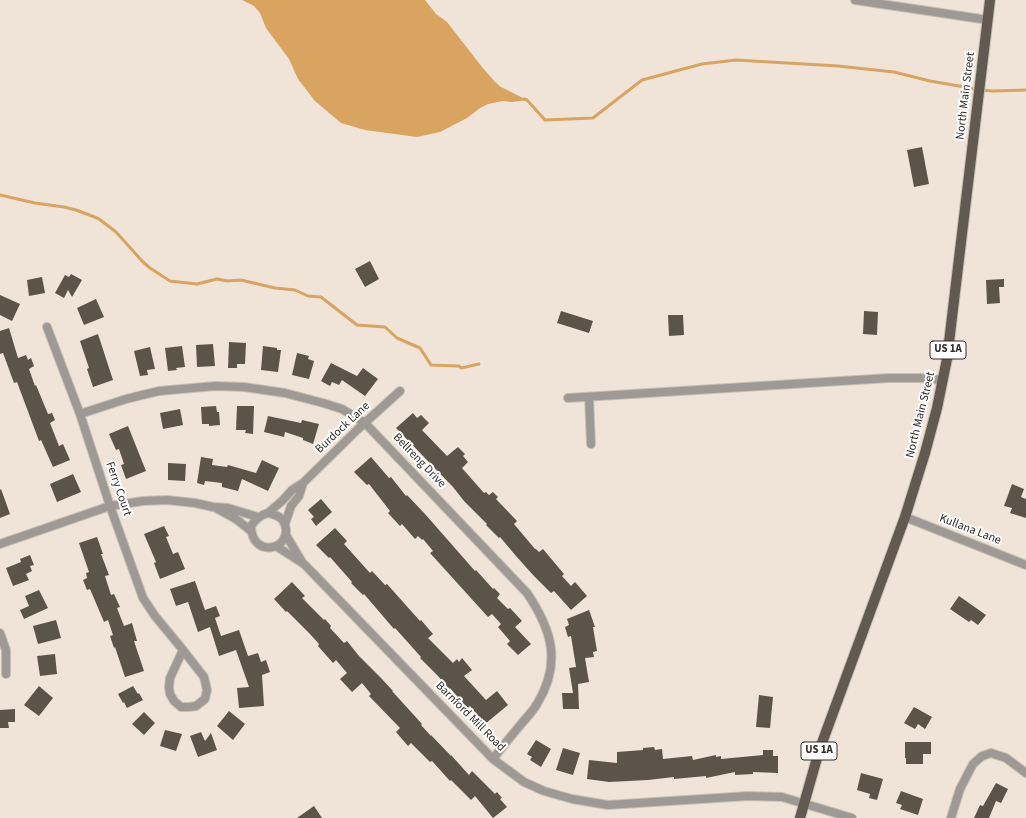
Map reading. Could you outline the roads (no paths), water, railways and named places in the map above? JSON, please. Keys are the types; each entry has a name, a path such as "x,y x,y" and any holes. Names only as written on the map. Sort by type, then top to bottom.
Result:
{"main road":[{"name":"North Main Street","path":"800,818 819,751 926,453 937,408 947,359 958,276 990,0"}],"street":[{"path":"855,0 988,20"},
{"name":"Ferry Court","path":"47,327 80,414 110,506 143,598 155,616 183,650 204,677 207,690 205,699 196,706 181,706 174,701 170,694 170,678 183,650"},
{"path":"568,398 889,378 943,380"},
{"name":"Bellreng Drive","path":"80,414 126,399 159,391 215,386 244,387 285,392 342,409 365,423 527,593 545,623 550,641 552,660 550,675 536,705 492,759"},
{"name":"Burdock Lane","path":"268,513 292,490 303,483 400,391"},
{"path":"589,397 591,444"},
{"name":"Burdock Lane","path":"285,524 291,506 299,496 303,483"},
{"name":"Barnford Mill Road","path":"0,544 110,506 143,501 167,500 195,503 213,507 228,508 258,517"},
{"name":"Barnford Mill Road","path":"213,507 236,519 251,531 253,538 263,547 269,548 276,546 304,564"},
{"path":"251,531 251,526 258,517 268,513 275,514 281,518 285,524"},
{"name":"Kullana Lane","path":"904,517 1026,564"},
{"name":"Barnford Mill Road","path":"285,524 286,535 304,564 492,759 524,782 544,791 572,799 608,805 748,796 782,797 852,818"},
{"path":"276,546 284,540 286,535"},
{"path":"0,633 6,650 6,674"},
{"path":"951,818 960,789 973,764 982,756 992,753 1006,758 1026,773"}],"waterway":[{"path":"524,99 527,100 545,120 593,118 642,80 702,64 736,60 838,66 894,72 930,81 980,90 1026,90"},
{"path":"0,195 35,203 64,207 99,219 116,232 143,262 170,281 197,284 217,279 227,281 241,280 275,288 295,290 308,296 321,297 357,325 385,327 397,338 420,348 431,365 459,366 461,368 479,364"}]}
